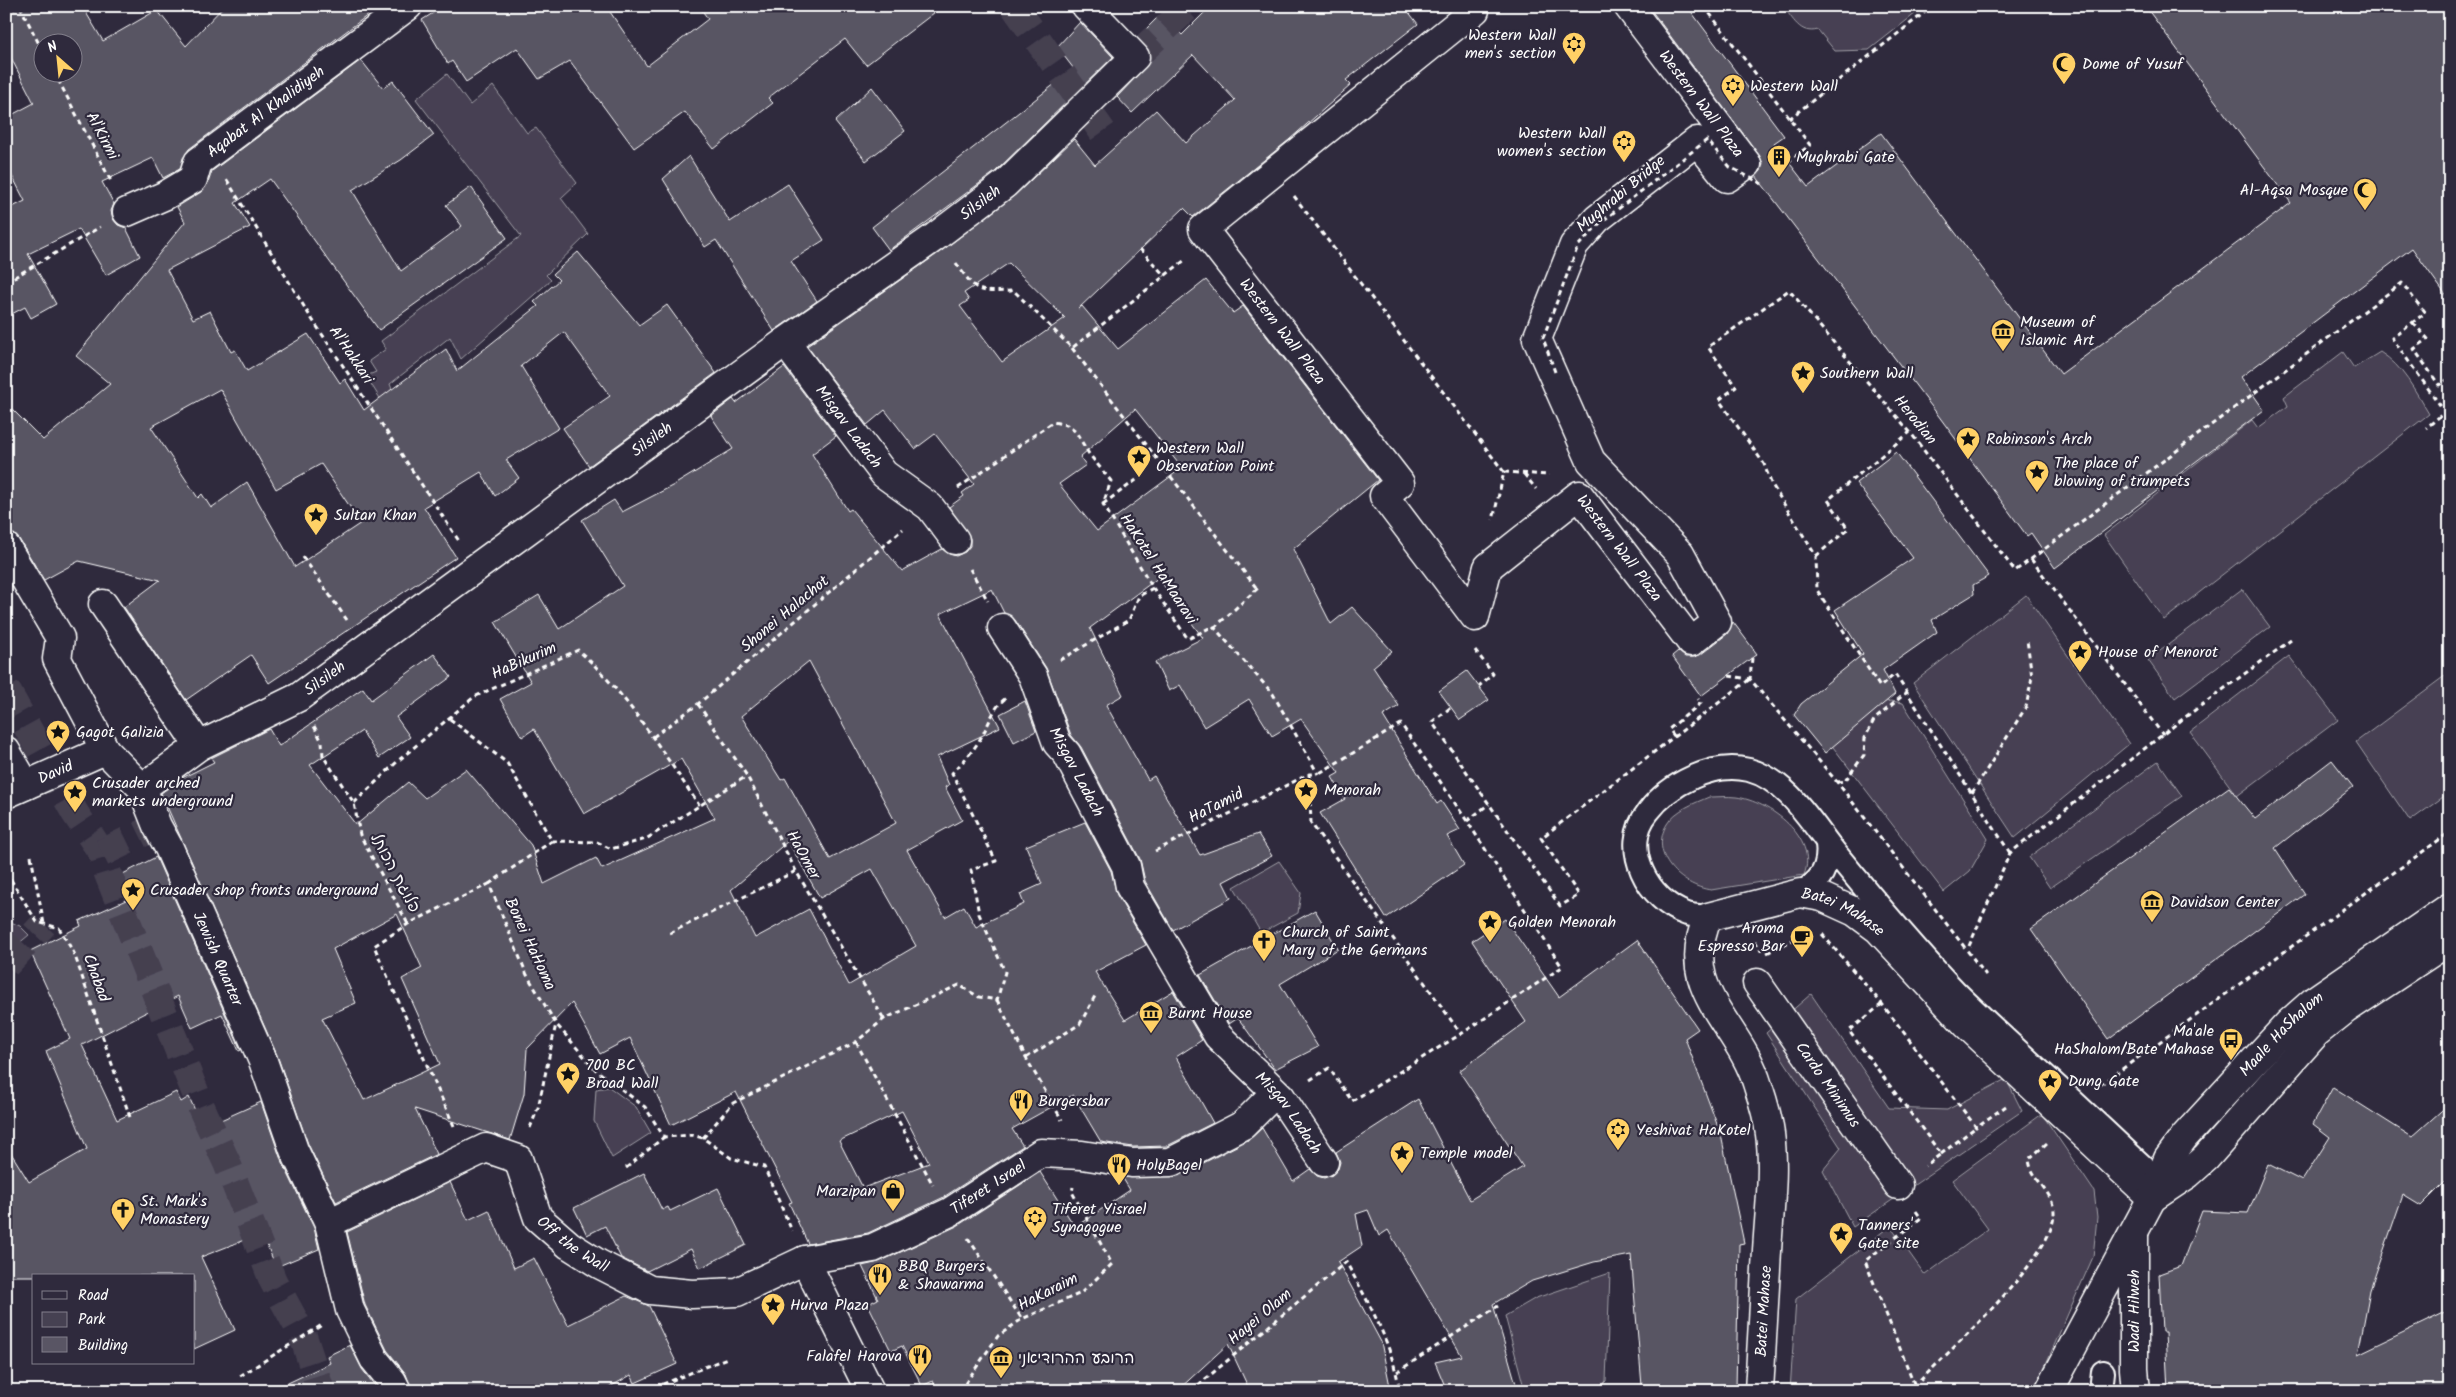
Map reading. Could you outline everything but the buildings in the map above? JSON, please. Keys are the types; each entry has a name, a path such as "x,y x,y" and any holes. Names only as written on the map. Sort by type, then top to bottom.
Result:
{"street":[{"name":"Aqabat Al Khalidiyeh","path":"127,212 193,179 198,162 408,6"},
{"name":"Silsileh","path":"142,788 199,746 299,697 367,650 476,566 784,342 935,237 1005,184 1135,57 1086,6"},
{"path":"1212,240 1204,229 1475,10 1472,6"},
{"name":"Western Wall Plaza","path":"1212,240 1400,483 1384,496 1475,617 1488,567 1579,495 1691,642 1717,622 1680,554 1591,461 1550,373 1537,339 1574,245 1597,219 1697,141 1726,178 1747,164 1628,6"},
{"name":"Misgav Ladach","path":"784,342 884,474 930,507 955,540"},
{"name":"Jewish Quarter","path":"6,547 60,638 57,659 104,750 142,788 157,826 169,848 263,1061 294,1150 329,1224 350,1310 374,1359 392,1380 397,1391"},
{"path":"103,604 199,746"},
{"name":"Misgav Ladach","path":"1002,628 1033,676 1057,743 1067,754 1126,866 1130,887 1218,1036 1278,1095 1324,1162"},
{"name":"David","path":"16,790 104,750"},
{"path":"6,751 16,790"},
{"name":"Batei Mahase","path":"1759,1391 1770,1188 1770,1134 1758,1084 1739,1044 1703,987 1698,960 1700,936 1708,917 1800,893 1822,897 1841,904 1878,929 1947,1005 2032,1086 2155,1189"},
{"name":"Maale HaShalom","path":"2049,1391 2134,1230 2168,1159 2185,1136 2289,1023 2342,980 2450,907"},
{"name":"Maale HaShalom","path":"2155,1189 2188,1174 2206,1158 2316,1033 2346,1009 2450,940"},
{"name":"Cardo Minimus","path":"1757,983 1898,1185"},
{"name":"Tiferet Israel","path":"692,1294 737,1292 804,1260 872,1248 950,1212 1041,1153 1082,1155 1132,1163 1171,1162 1243,1125 1278,1095"},
{"path":"329,1224 486,1148 518,1159"},
{"name":"Off the Wall","path":"518,1159 538,1218 569,1245 599,1264 650,1290 692,1294"},
{"name":"Wadi Hilweh","path":"2134,1230 2134,1369 2136,1391"},
{"path":"804,1260 870,1391"}],"lane":[{"path":"1708,917 1688,915 1670,906 1652,888 1638,865 1637,838 1646,813 1668,790 1692,778 1721,769 1749,770 1774,782 1797,804 1875,902 1957,993 2075,1103 2155,1189"},
{"path":"1800,893 1811,888 1824,872 1828,853 1827,843"}],"path":[{"path":"20,6 33,32"},
{"path":"1704,6 1810,145 1788,162"},
{"path":"1789,119 1933,6"},
{"name":"Al'Kirmi","path":"59,82 127,212"},
{"name":"Mughrabi Bridge","path":"1555,372 1542,338 1578,246 1600,223 1707,140 1730,167 1762,184"},
{"name":"Al'Hakkari","path":"211,154 308,313 476,566"},
{"path":"1290,191 1504,472 1491,528"},
{"path":"6,282 127,212"},
{"path":"935,237 974,288 982,291 1014,291 1061,336 1258,589 1214,628"},
{"path":"1072,348 1212,240"},
{"path":"1140,249 1165,276"},
{"path":"2163,735 2031,559 2402,283 2425,312 2392,338 2445,412 2426,428"},
{"name":"Herodian","path":"1816,556 1771,484 1764,464 1719,400 1736,387 1708,347 1789,290 1910,432 2016,571 2031,559"},
{"path":"2413,323 2428,339 2414,349 2440,386 2450,378"},
{"name":"Shonei Halachot","path":"653,738 698,704 930,507 1054,422"},
{"name":"HaKotel HaMaaravi","path":"1054,422 1067,425 1076,432 1089,454 1111,481 1103,504 1153,588 1188,638 1213,626 1273,694 1318,774"},
{"path":"1910,432 1828,500 1848,529 1816,556 1817,590 1880,687 1895,674 2010,853"},
{"path":"1103,504 1139,478"},
{"path":"955,540 1002,628"},
{"path":"303,556 367,650"},
{"path":"1082,1155 1026,1058 997,1000 1005,972 979,914 971,870 996,861 952,773 972,751 985,731 995,706 1033,676 1129,620 1139,596 1153,588"},
{"path":"1972,793 2026,707 2032,678 2027,640"},
{"path":"1968,946 2010,853 2163,735 2291,640"},
{"name":"HaBikurim","path":"354,804 399,760 474,697 578,650 589,660 653,738 699,805"},
{"path":"1450,708 1432,722 1560,906 1579,894 1541,838 1750,679 1752,658"},
{"path":"1729,676 1750,679 1837,782 1989,979"},
{"path":"1837,782 1846,781 1864,755 1866,738 1874,720 1907,692"},
{"name":"פלוגת הכותל","path":"299,697 322,742 323,756 354,804 360,835 408,924 374,946 467,1157"},
{"path":"1674,736 1669,729 1701,703 1698,699"},
{"name":"HaOmer","path":"698,704 747,776 796,871 884,1019"},
{"path":"450,719 507,763 552,841"},
{"path":"1278,1095 1329,1068 1352,1101 1460,1034 1562,967 1467,821 1400,724 1318,774"},
{"path":"1309,774 1310,823 1460,1034"},
{"name":"HaTamid","path":"1126,866 1309,774 1318,774"},
{"path":"489,884 552,841 597,842 610,849 646,839 747,776"},
{"path":"1467,821 1489,804"},
{"path":"2075,1103 2450,832"},
{"path":"31,856 44,924"},
{"path":"670,933 796,871"},
{"name":"Chabad","path":"6,872 37,922 59,928 74,953 130,1117"},
{"name":"Bonei HaHoma","path":"408,924 489,884 527,975 556,1024 596,1070 645,1107 664,1137"},
{"path":"1755,942 1764,955 1817,929 1882,1004 1976,1127"},
{"path":"704,1138 733,1103 856,1042 884,1019 959,985 979,997 997,1000"},
{"path":"1026,1058 1080,1024 1096,996"},
{"path":"518,1159 538,1108 556,1024"},
{"path":"856,1042 921,1166 1022,1319"},
{"path":"1941,1154 2032,1086"},
{"path":"626,1168 664,1137 692,1135 704,1138 731,1158 764,1167 804,1260"},
{"path":"1914,1387 1958,1341 2000,1302 2040,1250 2052,1227 2054,1212 2049,1195 2030,1168 2029,1160 2037,1150"},
{"name":"HaKaraim","path":"960,1391 998,1336 1022,1319 1081,1293 1112,1264 1072,1192 1082,1155"},
{"name":"Hayei Olam","path":"1194,1390 1346,1262 1379,1321 1396,1372"},
{"path":"1400,1391 1396,1372 1498,1306"},
{"path":"240,1376 303,1336 350,1310"},
{"path":"646,1391 726,1358"}],"green space":[{"path":"1783,6 1925,6 1869,50 1835,51 1818,30 1812,31 1802,28"},
{"path":"447,74 470,105 493,86 527,133 536,128 577,183 561,198 588,234 546,275 551,280 461,359 450,337 390,384 393,392 381,400 366,376 376,372 369,361 386,349 381,341 521,236 416,99"},
{"path":"2343,352 2354,368 2380,352 2402,372 2429,414 2164,620 2104,535 2252,420 2258,428 2288,406 2284,397"},
{"path":"2242,589 2270,627 2175,698 2148,660"},
{"path":"2026,595 2129,744 2015,838 1913,683"},
{"path":"2289,656 2338,720 2237,796 2190,732"},
{"path":"2450,672 2450,792 2410,821 2356,742"},
{"path":"1891,701 1903,703 1988,839 1970,871 1944,892 1807,713"},
{"path":"2158,761 2182,796 2050,888 2029,857"},
{"path":"1709,797 1733,797 1749,800 1776,814 1798,835 1804,848 1807,861 1804,875 1711,890 1700,887 1679,876 1665,857 1662,847 1662,836 1667,824 1675,815"},
{"path":"1279,861 1301,893 1298,913 1261,933 1234,887"},
{"path":"6,920 20,926 29,935 6,954"},
{"path":"1811,994 1889,1108 1947,1110 2006,1079 2022,1111 1853,1227 1823,1170 1841,1148 1766,1033"},
{"path":"609,1087 636,1107 651,1133 612,1158 594,1121 596,1089"},
{"path":"2042,1114 2094,1191 2097,1217 2093,1257 2034,1391 1790,1391 1796,1299 1890,1226 1925,1275 1988,1229 1952,1180"},
{"path":"1610,1273 1606,1381 1594,1391 1525,1391 1505,1316 1536,1298"}],"tunnel":[{"path":"1014,6 1107,138"},
{"path":"1135,57 1189,6"},
{"path":"6,689 75,813 102,853 108,874 202,1109 227,1163 273,1281 303,1336 321,1391"},
{"path":"102,853 157,826"},
{"path":"6,965 44,924"}],"place":[{"name":"Western Wall men's section","path":"1574,65"},
{"name":"Dome of Yusuf","path":"2064,85"},
{"name":"Western Wall","path":"1733,107"},
{"name":"Western Wall women's section","path":"1624,163"},
{"name":"Mughrabi Gate","path":"1779,178"},
{"name":"Al-Aqsa Mosque","path":"2365,211"},
{"name":"Museum of Islamic Art","path":"2003,352"},
{"name":"Southern Wall","path":"1803,394"},
{"name":"Robinson's Arch","path":"1968,460"},
{"name":"Western Wall Observation Point","path":"1139,478"},
{"name":"The place of blowing of trumpets","path":"2037,493"},
{"name":"Sultan Khan","path":"316,536"},
{"name":"House of Menorot","path":"2080,673"},
{"name":"Gagot Galizia","path":"58,753"},
{"name":"Menorah","path":"1306,811"},
{"name":"Crusader arched markets underground","path":"75,813"},
{"name":"Crusader shop fronts underground","path":"133,911"},
{"name":"Davidson Center","path":"2152,923"},
{"name":"Golden Menorah","path":"1490,943"},
{"name":"Aroma Espresso Bar","path":"1802,958"},
{"name":"Church of Saint Mary of the Germans","path":"1264,962"},
{"name":"Burnt House","path":"1151,1034"},
{"name":"Ma'ale HaShalom/Bate Mahase","path":"2231,1061"},
{"name":"700 BC Broad Wall","path":"568,1095"},
{"name":"Dung Gate","path":"2050,1102"},
{"name":"Burgersbar","path":"1021,1122"},
{"name":"Yeshivat HaKotel","path":"1618,1151"},
{"name":"Temple model","path":"1402,1174"},
{"name":"HolyBagel","path":"1119,1186"},
{"name":"Marzipan","path":"893,1212"},
{"name":"St. Mark's Monastery","path":"123,1231"},
{"name":"Tiferet Yisrael Synagogue","path":"1035,1239"},
{"name":"Tanners' Gate site","path":"1841,1255"},
{"name":"BBQ Burgers & Shawarma","path":"880,1296"},
{"name":"Hurva Plaza","path":"773,1326"},
{"name":"Falafel Harova","path":"920,1377"},
{"name":"הרובע ההרודיאני","path":"1001,1379"}]}
